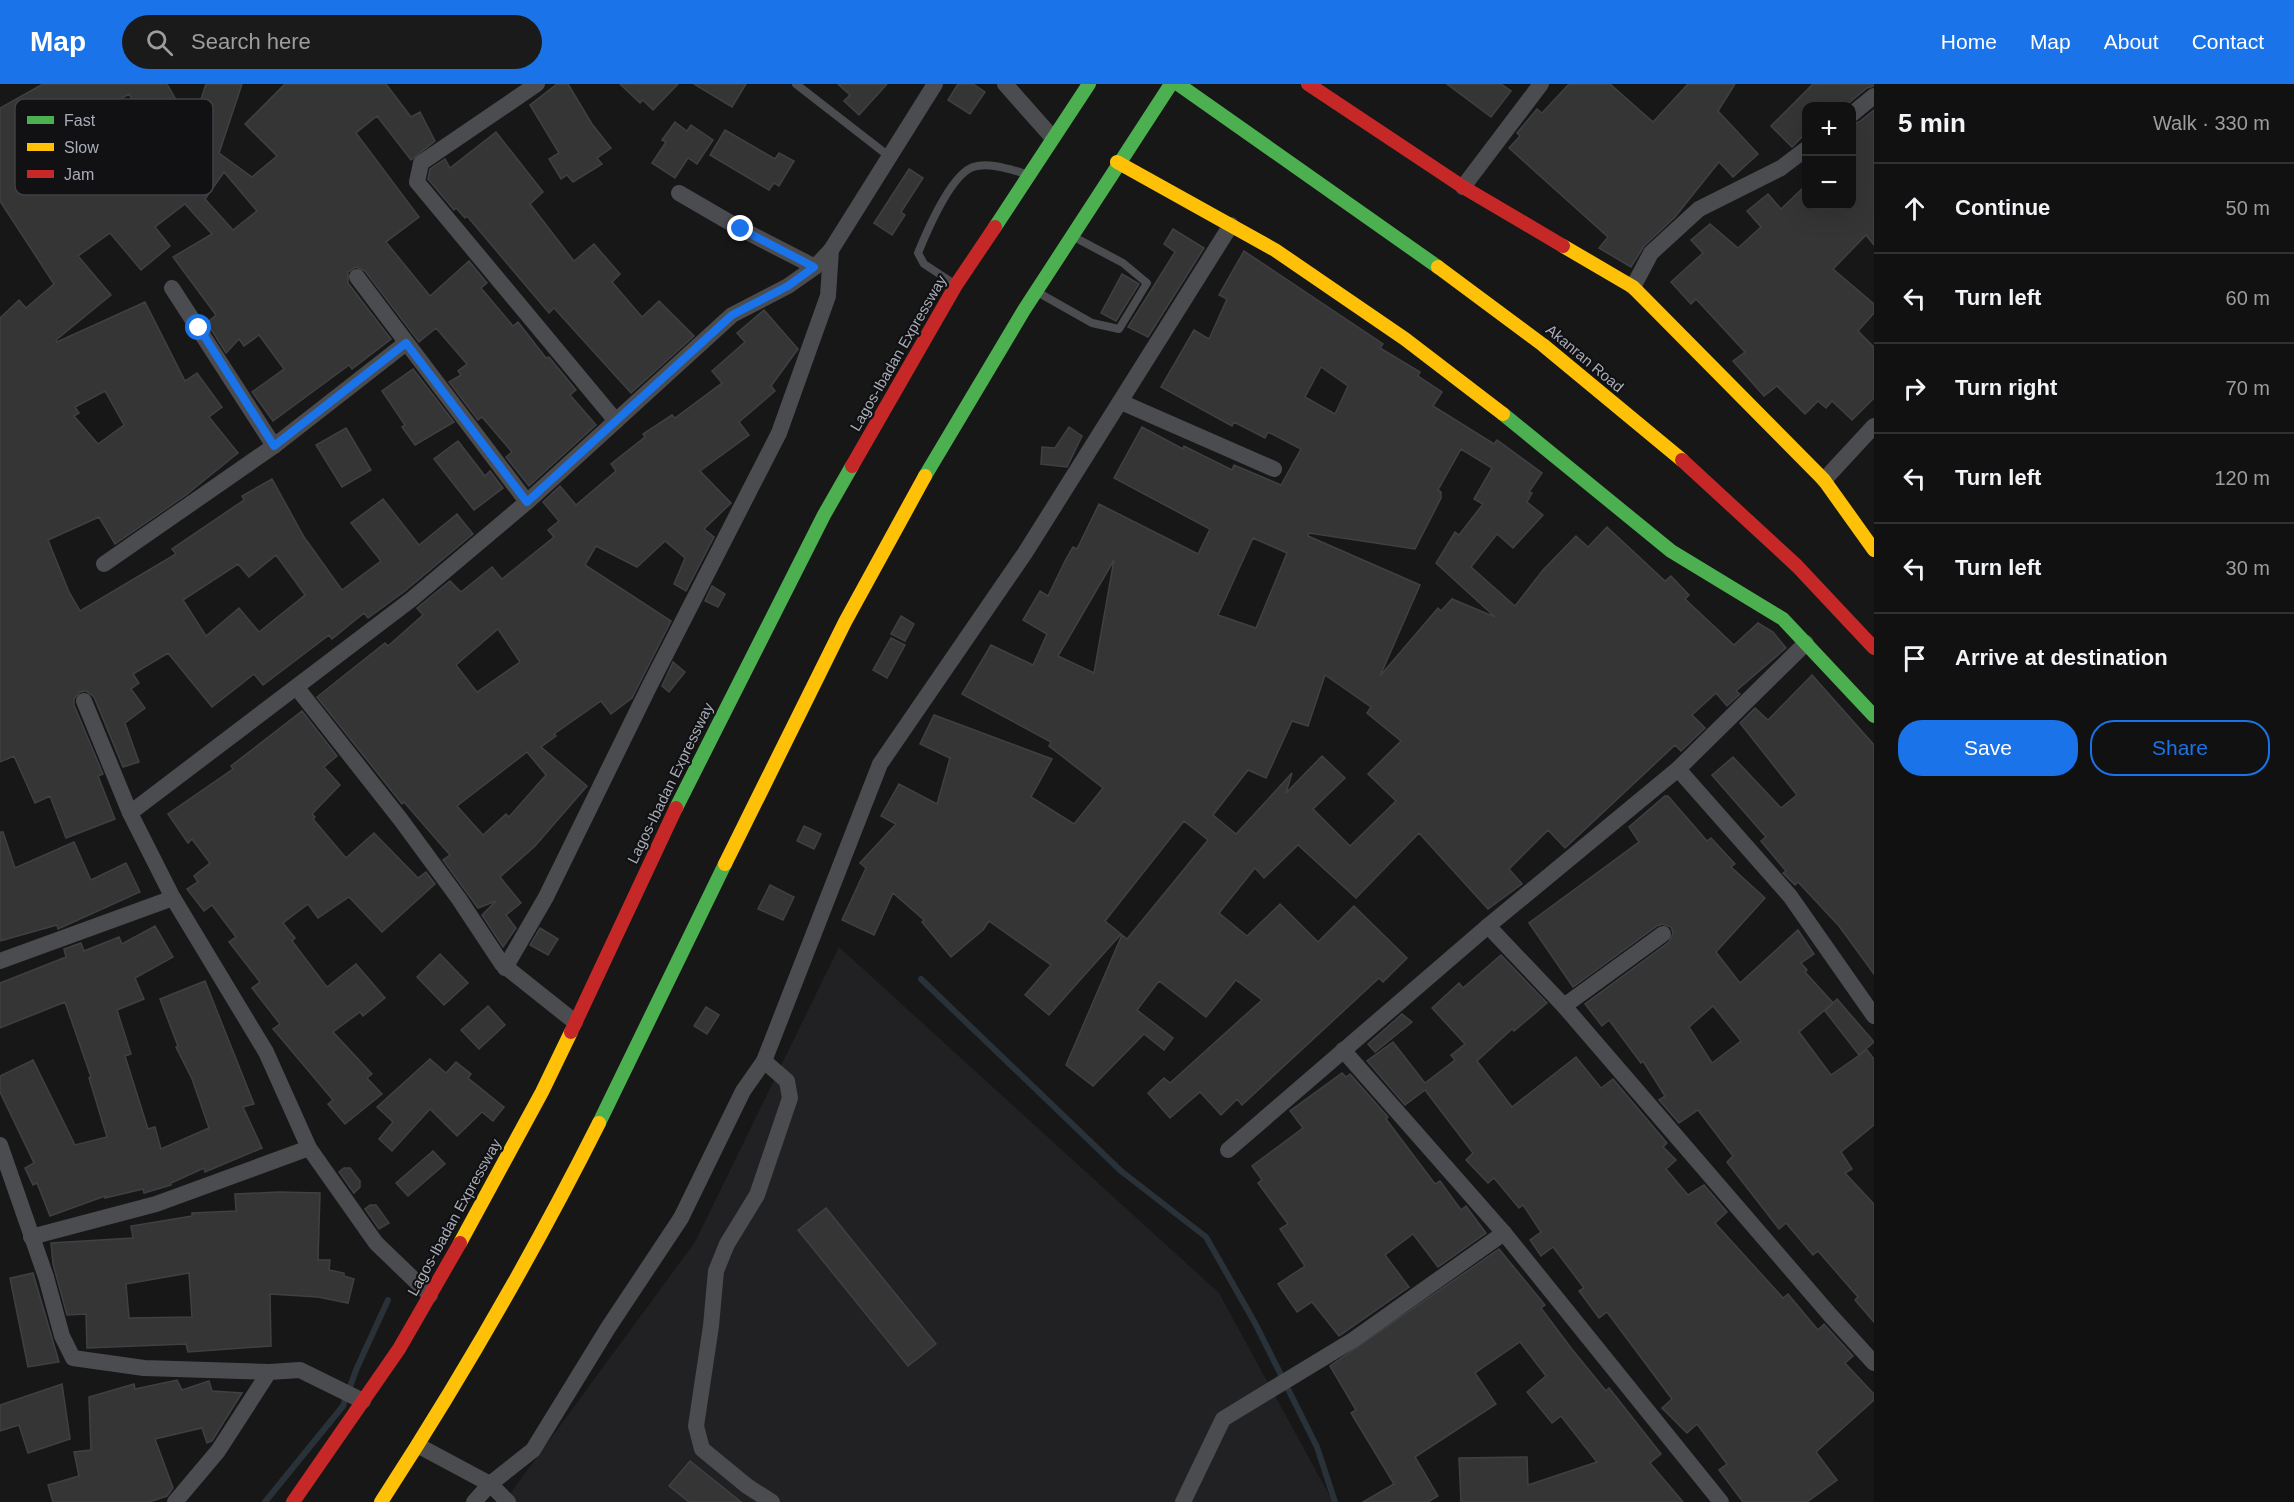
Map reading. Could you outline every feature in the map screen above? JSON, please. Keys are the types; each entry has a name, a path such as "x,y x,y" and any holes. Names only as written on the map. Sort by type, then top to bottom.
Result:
{"main road":[{"name":"Lagos-Ibadan Expressway","path":"292,1502 399,1349 542,1092 767,622 824,515 956,285 1027,174 1089,84"},
{"path":"381,1502 419,1446 502,1310 581,1161 730,851 888,541 1036,291 1117,162 1171,84"},
{"name":"Akanran Road","path":"1178,84 1531,335 1676,455 1817,584 1874,648"},
{"path":"1308,84 1463,187 1633,287 1824,480 1874,550"},
{"path":"1117,162 1275,250 1405,339 1538,441 1615,508 1671,551 1783,619 1874,716"}],"street":[{"path":"537,84 421,163 417,182 616,421"},
{"path":"130,813 412,599 527,502 732,315 788,286 814,267 831,250 935,84"},
{"path":"1005,84 1052,137"},
{"path":"1463,187 1540,84"},
{"path":"1856,110 1874,96"},
{"path":"1633,287 1651,254 1699,209 1781,168 1802,152"},
{"path":"679,193 814,267"},
{"path":"474,1502 490,1484 533,1450 608,1328 681,1218 743,1091 764,1061 880,764 1025,553 1231,225"},
{"path":"505,968 546,897 779,433 828,296 831,250"},
{"path":"357,277 527,502"},
{"path":"172,288 274,446"},
{"path":"104,564 274,446 406,343"},
{"path":"1121,402 1274,469"},
{"path":"1824,480 1874,426"},
{"path":"1228,1150 1488,926 1678,769 1806,643"},
{"path":"297,688 407,829 505,968 575,1022"},
{"path":"84,701 130,813 173,898 266,1052 309,1148 376,1243 430,1295"},
{"path":"1678,769 1790,896 1874,1016"},
{"path":"0,961 173,898"},
{"path":"1488,926 1564,1006 1874,1363"},
{"path":"1564,1006 1663,934"},
{"path":"1343,1050 1504,1233 1721,1502"},
{"path":"764,1061 787,1082 790,1098 757,1195 727,1244 716,1271 711,1326 696,1426 702,1449 747,1486 772,1502"},
{"path":"0,1145 46,1277 62,1336 73,1358 144,1368 269,1372 300,1370 363,1401"},
{"path":"31,1237 156,1204 309,1148"},
{"path":"1183,1502 1223,1419 1353,1340 1504,1233"},
{"path":"175,1502 218,1451 269,1372"},
{"path":"419,1446 490,1484 508,1502"}],"lane":[{"path":"796,84 890,157"},
{"path":"956,285 924,264 918,253 928,229 961,174 974,166 1003,167 1027,174"},
{"path":"1036,291 1092,323 1119,329 1147,283 1123,263 1072,236"}],"shaded area":[{"path":"839,947 1219,1293 1333,1502 504,1502 695,1242"}],"building":[{"path":"43,84 167,84 175,99 132,99 129,94 120,99 16,99"},
{"path":"206,84 242,84 219,153 252,177 277,156 245,124 285,84 386,84 411,117 420,112 435,141 411,160 377,116 356,133 419,217 386,242 430,296 469,261 487,283 481,288 513,326 518,322 546,358 549,357 576,390 570,395 596,425 529,486 506,457 512,452 482,417 478,420 449,382 461,375 458,371 467,364 436,328 419,342 365,271 356,267 348,272 348,283 391,339 352,369 349,365 273,421 252,392 284,369 259,335 244,346 239,339 226,353 207,323 216,315 173,257 212,234 185,204 155,227 170,246 141,270 110,233 78,256 111,295 56,340 57,342 145,302 185,381 197,373 222,407 209,417 238,453 186,495 115,544 99,517 48,540 69,592 80,611 176,554 172,549 244,500 242,496 272,479 304,537 342,590 381,561 351,523 383,499 419,545 457,514 473,534 405,591 368,618 364,613 332,639 329,635 263,685 254,674 212,707 168,653 133,674 139,683 131,689 145,708 125,723 139,762 123,767 94,697 86,691 80,692 74,699 74,705 103,774 98,776 115,819 66,838 50,796 35,803 14,756 0,762 0,318 19,300 26,308 54,284 0,201 0,108 15,100 15,195 208,195 205,199 233,230 257,211 224,172 213,188 213,99 201,99","holes":["105,391 124,425 98,444 74,416 79,413 75,407","276,555 305,595 259,632 239,608 206,636 183,600 238,564 249,577"]},
{"path":"557,84 568,84 592,124 611,148 597,158 602,164 573,182 567,175 561,179 549,159 559,153 530,105"},
{"path":"620,84 678,84 653,110 643,100 640,103"},
{"path":"694,84 746,84 732,107"},
{"path":"838,84 887,84 859,115 844,101 850,95"},
{"path":"958,84 973,84 985,92 970,114 948,100"},
{"path":"1447,84 1501,84 1511,91 1491,117"},
{"path":"1569,84 1610,84 1653,122 1688,84 1735,84 1718,111 1758,154 1733,177 1719,162 1675,217 1644,246 1631,267 1599,248 1608,237 1509,148 1520,136 1517,133 1537,109 1542,113"},
{"path":"1813,84 1874,84 1850,102 1802,102 1802,137 1792,147 1771,126"},
{"path":"1874,110 1874,245 1866,235 1833,269 1874,304 1874,313 1858,331 1874,347 1874,398 1852,420 1832,401 1826,408 1818,401 1805,414 1777,386 1764,396 1733,361 1745,352 1696,299 1691,304 1671,282 1703,253 1691,240 1710,224 1738,248 1761,227 1747,211 1768,194 1781,209 1802,189 1802,210 1856,210 1856,123"},
{"path":"675,122 687,131 691,125 713,140 697,164 688,158 675,178 652,163 666,142 662,140"},
{"path":"725,130 775,159 779,153 794,161 779,186 774,183 769,190 710,155"},
{"path":"496,132 543,192 530,204 574,261 594,244 620,274 612,282 642,317 659,301 694,336 631,393 554,308 549,313 467,216 465,218 456,208 454,210 428,179 430,169 445,159 450,168"},
{"path":"909,169 923,178 901,212 905,215 892,235 874,223"},
{"path":"1173,229 1204,248 1148,337 1128,327 1175,252 1164,244"},
{"path":"1244,251 1383,344 1380,348 1420,372 1418,376 1442,392 1433,406 1494,444 1497,440 1542,473 1529,492 1532,493 1527,502 1543,515 1513,548 1497,534 1471,567 1515,606 1543,570 1576,536 1588,547 1607,527 1665,581 1671,576 1689,595 1685,599 1734,645 1758,623 1773,632 1786,648 1736,691 1740,694 1727,706 1716,693 1692,715 1705,728 1681,751 1675,745 1565,848 1548,830 1509,869 1522,884 1488,909 1419,833 1356,898 1298,845 1264,878 1255,868 1219,913 1247,936 1280,904 1318,942 1354,906 1407,958 1383,982 1379,978 1242,1105 1237,1099 1221,1115 1200,1092 1170,1118 1148,1093 1164,1078 1170,1083 1262,1000 1236,980 1206,1017 1159,981 1137,1010 1173,1038 1164,1050 1144,1034 1093,1086 1066,1065 1122,935 1127,939 1208,840 1184,821 1105,921 1121,934 1049,1015 1025,995 1051,965 989,921 983,930 951,957 922,922 924,920 893,893 874,935 842,920 866,868 860,863 896,824 881,816 899,784 937,804 950,758 920,744 934,715 1052,759 1031,797 1074,824 1103,788 1049,746 1051,742 962,694 991,645 1033,665 1047,634 1023,620 1040,591 1048,596 1073,547 1077,549 1099,504 1198,554 1210,529 1114,478 1142,427 1183,449 1184,446 1232,470 1234,465 1281,485 1301,449 1268,432 1265,438 1234,422 1232,426 1161,387 1194,330 1209,339 1227,299 1219,295","holes":["1321,367 1348,386 1335,414 1305,397","1461,449 1492,468 1474,499 1483,504 1459,535 1455,532 1436,563 1495,617 1452,599 1441,611 1438,608 1380,676 1420,585 1308,536 1309,533 1415,549 1441,498 1441,492 1438,490","1253,538 1287,553 1256,628 1218,615","1114,560 1094,673 1058,656","1325,675 1371,707 1367,713 1401,741 1368,774 1396,801 1350,846 1313,809 1345,778 1322,756 1286,793 1292,773 1236,834 1213,815 1248,770 1266,778 1292,721 1308,726"]},
{"path":"1122,274 1139,284 1116,321 1101,313"},
{"path":"764,310 798,349 771,386 775,391 739,422 749,435 700,471 731,503 704,529 714,537 686,591 674,584 685,558 665,541 637,567 596,546 585,565 671,621 632,698 611,714 601,701 554,734 556,736 541,747 587,786 535,846 500,877 521,903 506,915 516,928 503,947 482,915 496,901 478,908 443,860 450,855 404,802 402,804 317,697 385,643 388,646 423,615 417,608 450,581 461,592 492,567 502,579 554,537 548,530 559,521 543,502 560,486 576,505 616,471 611,464 645,437 643,434 672,415 675,418 722,383 712,371 745,342 737,333","holes":["498,629 520,662 477,692 456,665","527,752 546,775 509,817 506,814 483,835 457,806"]},
{"path":"413,369 454,422 415,445 402,427 405,425 382,391"},
{"path":"1069,427 1082,436 1067,467 1041,464 1042,447 1055,448"},
{"path":"346,428 371,470 342,487 316,445"},
{"path":"458,441 485,476 490,471 503,488 474,510 434,459"},
{"path":"712,586 725,594 718,607 705,601"},
{"path":"901,616 914,624 905,641 891,634"},
{"path":"891,638 905,645 887,678 873,670"},
{"path":"673,662 685,672 669,692 662,686"},
{"path":"1812,675 1874,745 1874,974 1839,926 1798,882 1795,885 1783,873 1786,871 1761,841 1766,837 1712,775 1733,757 1781,808 1797,795 1740,723 1755,708 1768,720"},
{"path":"302,711 337,756 324,767 340,785 312,814 315,817 313,819 346,858 374,833 418,878 426,872 435,884 382,932 349,897 318,918 308,904 283,923 295,938 292,941 327,987 356,964 385,998 363,1016 360,1012 333,1032 372,1074 367,1078 382,1094 345,1124 328,1104 333,1100 273,1029 280,1024 252,988 260,982 229,942 236,937 212,905 204,911 187,889 198,882 194,876 210,863 192,839 188,843 168,814 233,769 231,766"},
{"path":"1665,796 1668,796 1707,841 1711,838 1735,864 1731,867 1765,898 1716,952 1740,983 1798,930 1814,954 1801,963 1807,970 1805,972 1833,1003 1799,1032 1831,1075 1867,1050 1874,1059 1874,1125 1841,1152 1852,1169 1845,1173 1874,1204 1874,1322 1855,1300 1858,1297 1818,1251 1813,1255 1786,1223 1779,1229 1727,1162 1733,1156 1698,1110 1679,1123 1659,1100 1665,1096 1643,1061 1641,1063 1609,1020 1602,1026 1585,1004 1669,942 1673,933 1671,927 1662,924 1657,926 1573,987 1529,923 1639,842 1629,827","holes":["1713,1006 1741,1041 1712,1063 1689,1027"]},
{"path":"804,826 821,834 814,849 797,841"},
{"path":"0,832 3,832 15,868 74,842 91,880 126,863 140,892 58,929 57,925 0,941"},
{"path":"770,885 794,897 783,920 758,909"},
{"path":"155,926 173,957 135,978 144,999 117,1010 131,1054 125,1056 148,1129 155,1127 161,1149 209,1128 192,1079 176,1047 178,1046 160,999 205,981 254,1104 243,1107 262,1148 205,1172 204,1168 171,1185 144,1193 143,1189 105,1198 105,1196 50,1216 37,1183 33,1185 25,1168 34,1163 0,1092 0,1076 33,1060 75,1145 107,1137 89,1078 91,1077 65,1002 0,1028 0,983 66,957 64,949 81,943 84,951 119,937 122,944"},
{"path":"540,928 558,939 548,955 530,945"},
{"path":"440,954 468,983 444,1005 417,977"},
{"path":"1501,955 1547,1003 1514,1031 1512,1029 1477,1061 1512,1107 1576,1057 1601,1088 1613,1079 1667,1143 1663,1147 1676,1160 1666,1169 1688,1195 1704,1185 1727,1212 1715,1223 1783,1298 1788,1294 1818,1330 1824,1324 1853,1356 1845,1363 1874,1394 1874,1400 1816,1452 1837,1480 1807,1502 1743,1502 1719,1470 1727,1464 1697,1424 1687,1433 1662,1408 1672,1399 1607,1312 1599,1318 1579,1291 1584,1288 1553,1247 1541,1256 1530,1240 1541,1232 1523,1205 1519,1208 1494,1178 1488,1183 1466,1160 1473,1153 1425,1090 1405,1105 1367,1061 1393,1042 1425,1083 1455,1060 1451,1055 1465,1044 1432,1008 1459,983 1463,988"},
{"path":"1837,999 1874,1042 1859,1055 1825,1011"},
{"path":"488,1006 505,1025 479,1049 461,1030"},
{"path":"706,1007 719,1015 707,1034 694,1026"},
{"path":"1402,1014 1412,1022 1375,1052 1368,1044"},
{"path":"430,1059 446,1073 456,1062 471,1074 468,1078 504,1107 493,1121 482,1112 457,1136 430,1109 392,1151 379,1139 393,1122 377,1107"},
{"path":"1342,1073 1346,1077 1350,1074 1388,1117 1386,1119 1435,1184 1440,1181 1461,1210 1466,1206 1486,1233 1438,1267 1413,1234 1385,1255 1409,1287 1339,1336 1312,1302 1297,1312 1278,1284 1305,1266 1280,1229 1288,1224 1258,1183 1262,1180 1252,1166 1303,1128 1290,1111"},
{"path":"433,1151 445,1164 408,1196 396,1183"},
{"path":"344,1168 350,1168 360,1181 360,1187 354,1193 339,1172"},
{"path":"320,1193 318,1260 330,1260 329,1270 344,1273 344,1276 354,1279 348,1303 318,1297 270,1294 271,1346 188,1352 186,1344 87,1348 86,1314 67,1315 53,1264 51,1243 133,1238 131,1226 192,1216 192,1213 236,1211 235,1194","holes":["189,1273 192,1317 129,1318 126,1284"]},
{"path":"370,1205 376,1205 389,1223 379,1229 365,1209"},
{"path":"826,1208 936,1344 908,1366 798,1230"},
{"path":"1499,1249 1545,1305 1541,1308 1571,1348 1606,1391 1609,1388 1661,1454 1650,1463 1683,1502 1461,1502 1459,1458 1527,1457 1528,1485 1597,1462 1561,1416 1552,1423 1527,1392 1546,1376 1520,1342 1475,1373 1496,1404 1415,1457 1438,1496 1428,1502 1363,1502 1394,1484 1351,1413 1356,1410 1330,1366"},
{"path":"33,1273 59,1362 28,1367 10,1278"},
{"path":"177,1380 182,1390 209,1381 212,1391 242,1393 212,1441 207,1443 202,1428 155,1439 173,1488 167,1496 149,1502 53,1502 48,1485 79,1476 74,1452 91,1450 89,1397 134,1384 135,1389"},
{"path":"62,1384 70,1439 28,1453 19,1425 0,1431 0,1405"},
{"path":"690,1461 741,1502 689,1502 669,1486"}],"waterway":[{"path":"921,979 1121,1171 1206,1237 1255,1323 1317,1447 1335,1502"},
{"path":"265,1502 343,1406 356,1370 388,1300"}],"traffic: fast":[{"path":"995,227 1089,84"},
{"path":"925,476 1024,310 1171,84"},
{"path":"1178,84 1438,267"},
{"path":"1503,414 1671,551 1783,619 1874,716"},
{"path":"676,808 824,515 852,466"},
{"path":"599,1123 725,864"}],"traffic: slow":[{"path":"1117,162 1275,250 1405,339 1503,414"},
{"path":"1563,246 1633,287 1824,480 1874,550"},
{"path":"1438,267 1543,345 1682,460"},
{"path":"725,864 845,622 925,476"},
{"path":"460,1243 542,1092 571,1032"},
{"path":"381,1502 495,1316 599,1123"}],"traffic: jam":[{"path":"1308,84 1463,187 1563,246"},
{"path":"852,466 956,285 995,227"},
{"path":"1682,460 1797,566 1874,648"},
{"path":"571,1032 676,808"},
{"path":"293,1502 399,1349 460,1243"}],"route":[{"path":"199,328 274,446 406,343 527,502 732,315 788,286 814,267 741,229"}]}
